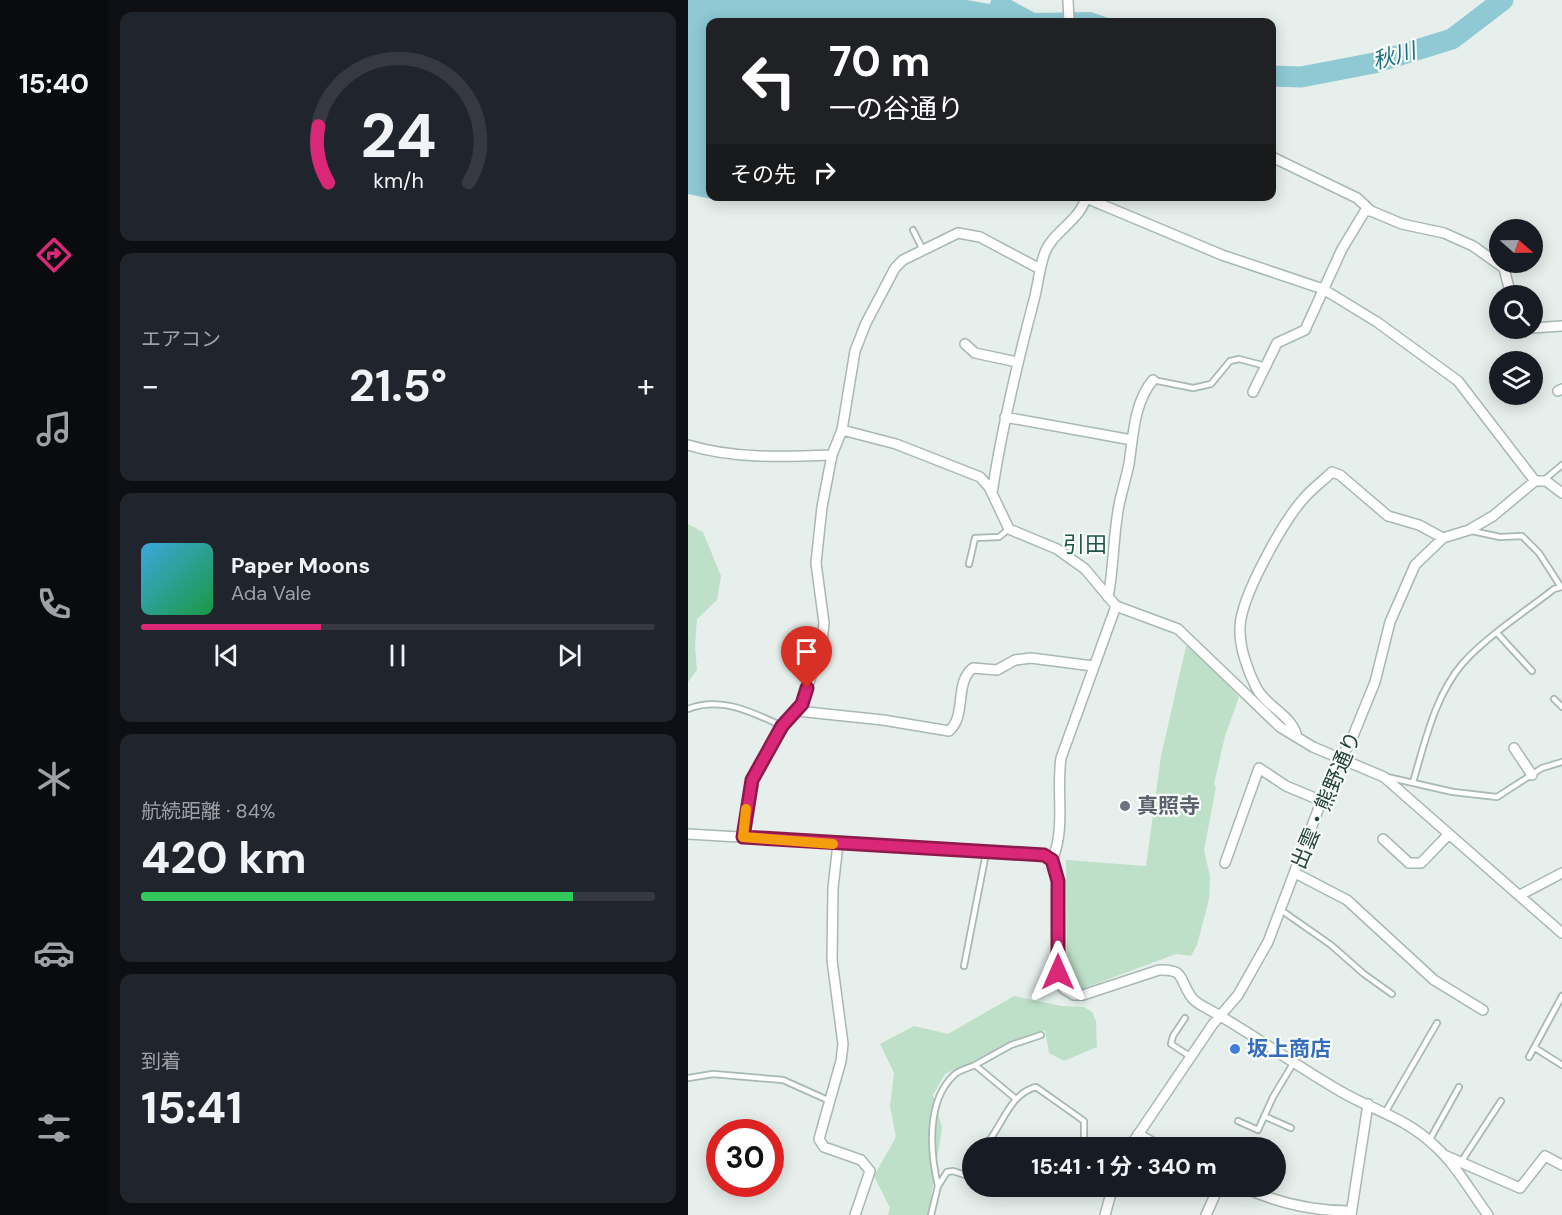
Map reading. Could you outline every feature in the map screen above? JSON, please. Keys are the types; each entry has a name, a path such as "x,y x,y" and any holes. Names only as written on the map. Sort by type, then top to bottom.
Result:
{"street":[{"path":"1068,0 1069,18"},
{"path":"1276,159 1357,198 1370,211 1402,224 1444,233 1473,246 1504,268 1508,285"},
{"path":"992,493 1005,417 1040,269 1050,241 1083,201"},
{"path":"1095,201 1222,255 1323,289 1377,322 1458,381 1540,481 1561,494"},
{"path":"1253,392 1278,343 1305,330 1361,215 1370,211"},
{"path":"743,837 752,780 782,726 802,704 822,643 824,623 816,563 822,507 832,455 842,430 857,340 895,268 903,260 952,235 964,232 980,237 1040,269"},
{"path":"1543,327 1561,326"},
{"path":"965,344 974,353 1017,362"},
{"path":"1108,597 1114,564 1119,505 1139,406 1146,388 1153,380"},
{"path":"1005,417 1132,440"},
{"path":"842,430 896,444 940,459 980,477 992,493 1009,529 1057,549 1085,569 1116,606 1178,629 1280,727 1384,777 1561,933"},
{"path":"688,445 727,453 788,457 832,455"},
{"path":"1297,737 1296,728 1258,690 1243,651 1240,627 1246,602 1267,556 1304,498 1333,472 1340,475 1388,516 1419,525 1443,538"},
{"name":"出雲・熊野通り","path":"1136,1137 1253,970 1281,910 1339,757 1351,741 1375,682 1390,622 1408,576 1426,552 1443,538 1469,530 1506,507 1540,481"},
{"path":"1116,606 1093,666 1062,758 1058,777 1057,848 1052,860 1058,881 1058,972 1064,989 1074,995 1083,995 1159,970 1171,970 1179,974 1195,1001 1342,1092 1386,1111 1429,1140 1488,1215"},
{"path":"797,711 883,720 949,731 956,721 965,677 973,668 997,670 1015,660 1031,658 1093,666"},
{"path":"1514,748 1532,775"},
{"path":"1225,863 1259,768 1286,786 1321,801"},
{"path":"688,834 986,853 1039,854 1052,860"},
{"path":"1383,839 1409,863 1421,863 1449,834"},
{"path":"838,844 833,888 832,960 843,1044 819,1139 820,1144 861,1160 870,1171 854,1215"},
{"path":"1295,873 1347,900 1434,980 1483,1010"},
{"path":"1520,895 1561,873"},
{"path":"1269,1197 1284,1203 1324,1211 1351,1213 1368,1104"},
{"path":"1138,1134 1143,1137"},
{"path":"1442,1154 1520,1188 1545,1156 1561,1165"},
{"path":"1105,1215 1110,1197"},
{"path":"1206,1215 1214,1197"}],"lane":[{"path":"913,230 923,250"},
{"path":"1153,380 1194,388 1211,384 1230,361 1239,359 1266,366"},
{"path":"1540,481 1561,465"},
{"path":"970,564 975,538 999,537 1009,529"},
{"path":"1414,782 1427,733 1446,687 1464,662 1554,589 1561,587 1539,553 1522,536 1500,537 1469,530"},
{"path":"1498,634 1532,671"},
{"path":"1554,699 1561,707"},
{"path":"688,709 712,704 731,705 782,726"},
{"path":"1384,777 1453,792 1497,797 1532,775 1561,762"},
{"path":"964,966 986,853"},
{"path":"1281,910 1332,945 1364,975 1392,993"},
{"path":"1530,1058 1561,996"},
{"path":"1185,1018 1173,1036 1171,1044 1191,1057"},
{"path":"1386,1111 1437,1023"},
{"path":"938,1186 933,1164 932,1136 938,1100 954,1074 1011,1045 1040,1035"},
{"path":"1535,1048 1561,1065"},
{"path":"1238,1120 1258,1130 1294,1062"},
{"path":"975,1065 1016,1099"},
{"path":"688,1078 713,1074 783,1080 830,1101"},
{"path":"993,1137 1016,1099 1033,1087 1040,1089 1084,1120 1084,1137"},
{"path":"1429,1140 1459,1087"},
{"path":"1461,1162 1501,1101"},
{"path":"1264,1116 1291,1128"},
{"path":"931,1215 938,1186 947,1172 962,1174"}],"green space":[{"path":"688,524 703,532 721,576 717,600 697,619 695,646 697,670 688,682"},
{"path":"1187,642 1239,697 1225,736 1214,784 1216,787 1204,850 1210,876 1209,899 1197,945 1191,956 1176,954 1082,989 1074,988 1067,977 1066,860 1146,866 1161,756"},
{"path":"1014,996 1062,1006 1084,1007 1092,1012 1096,1021 1097,1047 1064,1061 1049,1053 1045,1030 945,1074 933,1095 942,1128 928,1215 888,1215 890,1208 874,1176 896,1137 890,1106 894,1073 880,1044 914,1026 948,1034"}],"water":[{"path":"688,0 967,0 990,4 991,0 1011,0 1035,13 1091,12 1108,18 706,18 706,198 688,194"}],"waterway":[{"name":"秋川","path":"1276,76 1301,77 1374,63 1452,39 1503,0"}],"slow traffic":[{"path":"746,809 743,837 833,844"}],"place":[{"name":"真照寺","path":"1125,806"},
{"name":"坂上商店","path":"1235,1049"}],"district":[{"name":"引田","path":"1085,544"}],"route":[{"path":"807,688 802,704 782,726 752,780 743,837 880,847 1044,855 1052,860 1058,881 1058,972"}]}
